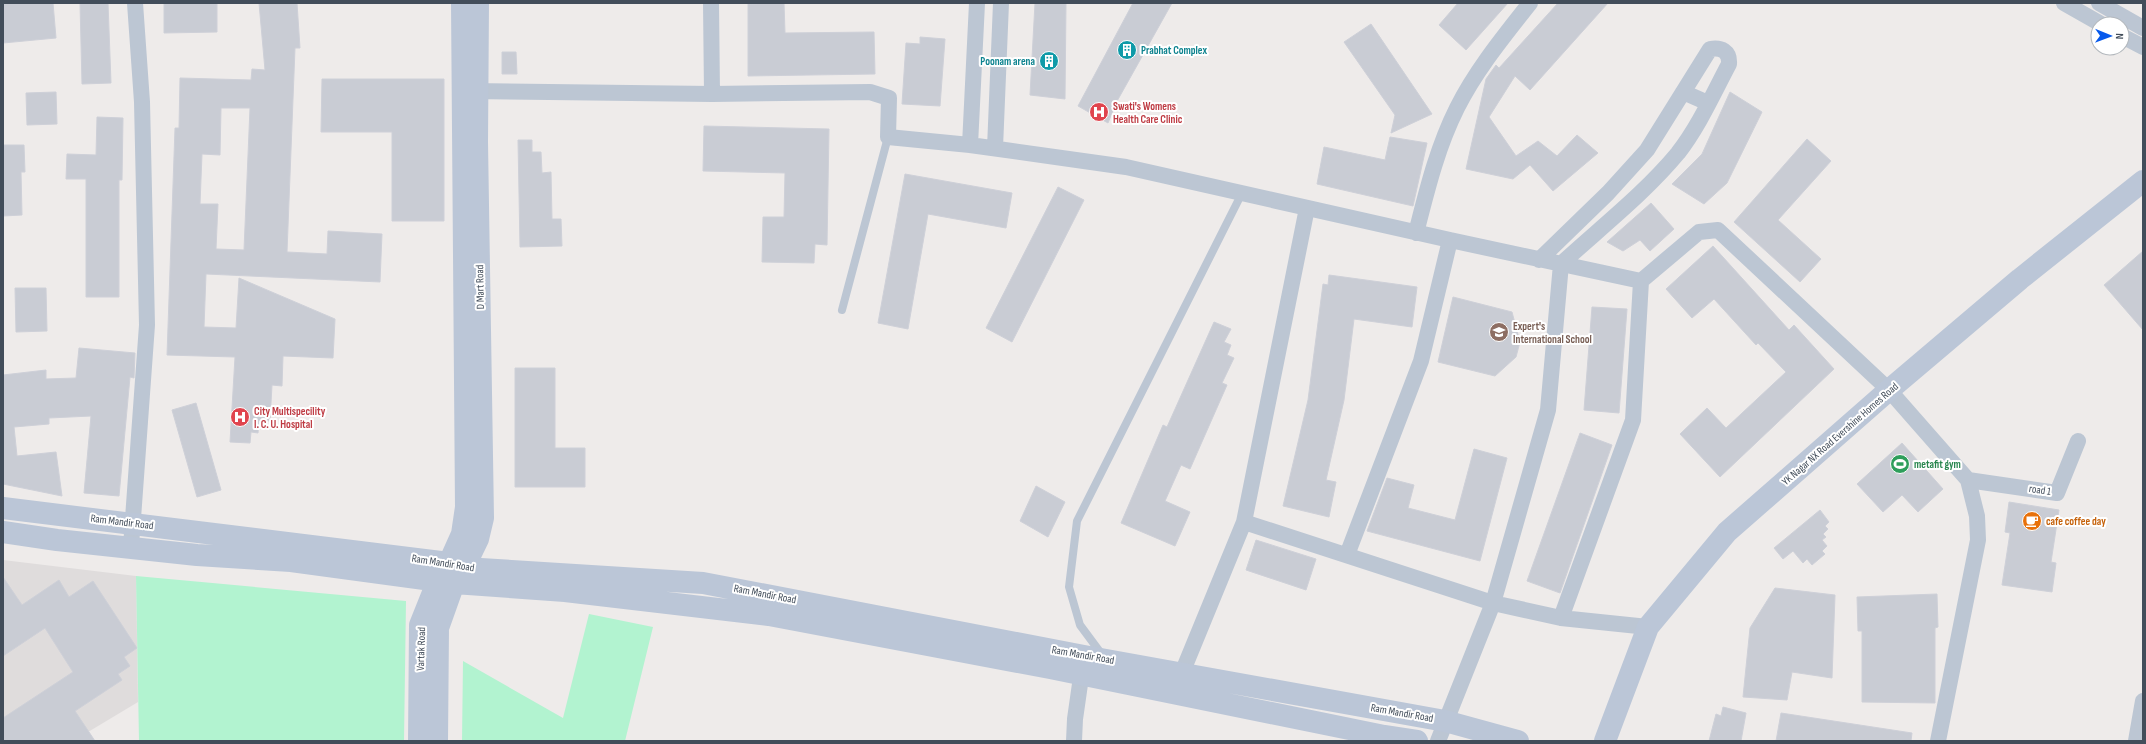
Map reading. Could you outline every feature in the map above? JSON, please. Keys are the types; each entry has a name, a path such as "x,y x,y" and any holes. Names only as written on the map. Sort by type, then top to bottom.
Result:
{"main road":[{"name":"D Mart Road","path":"451,573 478,539 483,518 477,142 470,91 462,3"},
{"name":"D Mart Road","path":"470,91 478,3"},
{"name":"YK Nagar NX Road Evershine Homes Road","path":"1605,741 1648,627 1727,532 1889,390 2020,279 2143,181"},
{"name":"Ram Mandir Road","path":"3,508 132,523 451,573 703,583 1082,665 1105,659 1182,673 1441,731 1518,741"},
{"path":"3,532 57,540 131,546 197,554 451,573"},
{"name":"Vartak Road","path":"419,741 420,626 451,573"},
{"name":"Vartak Road","path":"437,741 438,628 451,573"},
{"path":"1082,665 1177,695 1384,736 1417,741"}],"street":[{"path":"131,546 147,325 142,102 135,3"},
{"path":"710,3 712,94"},
{"path":"970,145 977,3"},
{"path":"995,148 1001,3"},
{"path":"1416,233 1431,173 1457,108 1491,52 1530,3"},
{"path":"2064,3 2090,18"},
{"path":"2099,3 2143,28"},
{"path":"2130,41 2143,48"},
{"path":"1441,731 1493,603 1548,410 1561,264 1658,176 1692,133 1729,64 1730,59 1725,50 1719,48 1710,49 1647,150 1608,193 1539,260"},
{"path":"470,91 712,94 870,92 889,98 888,137 995,148 1126,167 1416,233 1641,281"},
{"path":"1683,92 1708,103"},
{"path":"1177,695 1182,673 1244,522 1307,208"},
{"path":"1561,618 1633,420 1641,281 1699,232 1718,230 1889,390 1968,480 1977,516 1978,540 1938,741"},
{"path":"1347,555 1421,361 1450,240"},
{"name":"road 1","path":"1968,480 2057,493 2078,441"},
{"path":"1244,522 1493,603 1561,618 1648,627"},
{"path":"1074,741 1075,719 1082,665"},
{"path":"2136,741 2143,702"}],"lane":[{"path":"842,310 888,137"},
{"path":"1105,659 1080,625 1069,587 1077,521 1242,193"}],"shaded area":[{"path":"3,560 136,576 138,702 73,741 3,741"}],"green space":[{"path":"136,576 406,601 404,741 139,741"},
{"path":"589,614 653,627 625,741 462,741 463,661 563,718"}],"building":[{"path":"53,3 56,38 3,43 3,4"},
{"path":"80,3 108,3 111,83 82,84"},
{"path":"164,3 217,3 217,32 164,33"},
{"path":"259,3 297,3 300,48 295,48 287,252 327,254 328,231 382,234 380,282 206,274 204,327 236,328 239,278 335,319 333,358 283,356 282,386 272,385 270,421 259,420 258,433 251,432 250,443 230,442 235,357 167,355 175,128 179,128 180,78 251,80 252,69 265,70","holes":["221,108 250,108 244,250 216,249 218,204 200,204 202,154 220,155"]},
{"path":"784,3 785,33 874,32 875,74 748,76 748,4"},
{"name":"Poonam arena","path":"1035,3 1066,3 1065,99 1030,95"},
{"name":"Prabhat Complex","path":"1133,3 1172,3 1116,103 1108,123 1078,106"},
{"path":"1458,3 1508,3 1466,50 1439,25"},
{"path":"1558,3 1608,3 1530,90 1515,76 1489,117 1516,156 1538,141 1557,156 1577,135 1598,153 1553,191 1530,165 1513,179 1466,169 1486,79 1496,65 1499,68"},
{"path":"1371,24 1432,114 1391,133 1395,115 1344,42"},
{"path":"920,37 945,39 940,106 902,104 906,43 920,44"},
{"path":"502,52 516,52 517,74 502,74"},
{"path":"322,79 444,79 444,221 392,221 392,132 321,132"},
{"path":"56,92 57,124 27,125 26,93"},
{"path":"1730,92 1762,112 1727,183 1704,204 1672,184 1702,154"},
{"path":"97,117 123,118 122,180 119,180 119,297 86,297 86,179 66,179 67,154 96,155"},
{"path":"704,126 829,129 827,245 815,244 814,263 762,262 763,217 784,217 785,173 703,171"},
{"path":"1390,137 1427,143 1413,206 1317,184 1324,147 1385,160"},
{"path":"1807,139 1831,161 1778,220 1821,259 1800,282 1734,222"},
{"path":"518,140 532,140 532,152 541,152 542,173 551,172 552,219 561,219 562,246 520,247"},
{"path":"3,145 24,145 25,172 21,172 22,215 3,216"},
{"path":"905,174 1012,193 1006,228 928,214 908,329 878,323"},
{"path":"1058,187 1084,200 1012,342 986,328"},
{"path":"1651,203 1674,229 1650,251 1640,240 1623,251 1607,242"},
{"path":"1713,246 1789,330 1794,325 1834,369 1720,477 1680,434 1707,408 1726,428 1786,372 1758,343 1756,345 1714,299 1692,318 1666,289"},
{"path":"2143,251 2143,330 2104,285"},
{"path":"1329,275 1417,287 1412,327 1354,319 1344,400 1326,480 1336,482 1329,517 1283,506 1308,400 1323,284 1328,285"},
{"path":"15,288 46,288 47,331 16,332"},
{"path":"1453,297 1512,312 1520,342 1516,357 1495,376 1438,362"},
{"path":"1592,307 1627,309 1619,413 1584,410"},
{"path":"1214,322 1231,329 1224,342 1231,345 1227,355 1234,358 1222,383 1227,385 1190,469 1181,465 1165,501 1190,512 1175,546 1121,523 1163,425 1167,427"},
{"path":"79,348 135,353 134,378 130,377 119,496 84,493 91,416 49,418 49,424 14,427 17,456 56,452 62,496 3,484 3,375 46,370 46,379 76,378"},
{"path":"515,368 555,368 555,448 585,448 585,487 515,487"},
{"path":"196,403 221,490 197,497 172,410"},
{"path":"1580,433 1612,445 1560,593 1527,581"},
{"name":"metafit gym","path":"1902,443 1943,489 1918,512 1902,495 1883,512 1857,484"},
{"path":"1474,449 1507,458 1480,561 1367,531 1387,478 1414,485 1408,508 1455,520"},
{"path":"1036,486 1065,502 1048,537 1020,521"},
{"path":"2009,502 2059,510 2051,562 2056,563 2052,592 2002,585 2010,533 2005,532"},
{"path":"1820,510 1829,522 1825,526 1828,529 1823,534 1826,537 1822,540 1827,546 1822,551 1825,554 1812,565 1807,559 1803,563 1793,551 1783,559 1774,548"},
{"path":"1256,540 1316,559 1306,590 1246,570"},
{"path":"3,577 22,605 59,580 69,597 93,581 137,648 124,657 130,666 118,674 122,680 75,711 95,741 3,741 3,718 73,672 45,628 3,656"},
{"path":"1775,588 1835,595 1832,678 1792,672 1787,700 1743,697 1750,628"},
{"path":"1937,594 1938,627 1935,628 1935,703 1862,702 1862,631 1858,631 1857,597"},
{"path":"1723,707 1746,713 1741,741 1709,741 1716,714 1721,716"},
{"path":"1781,713 1912,733 1911,741 1776,741"}],"place":[{"name":"Prabhat Complex","path":"1127,50"},
{"name":"Poonam arena","path":"1049,61"},
{"name":"Swati's Womens Health Care Clinic","path":"1099,112"},
{"name":"Expert's International School","path":"1499,332"},
{"name":"City Multispecility I. C. U. Hospital","path":"240,417"},
{"name":"metafit gym","path":"1900,464"},
{"name":"cafe coffee day","path":"2032,521"}]}
